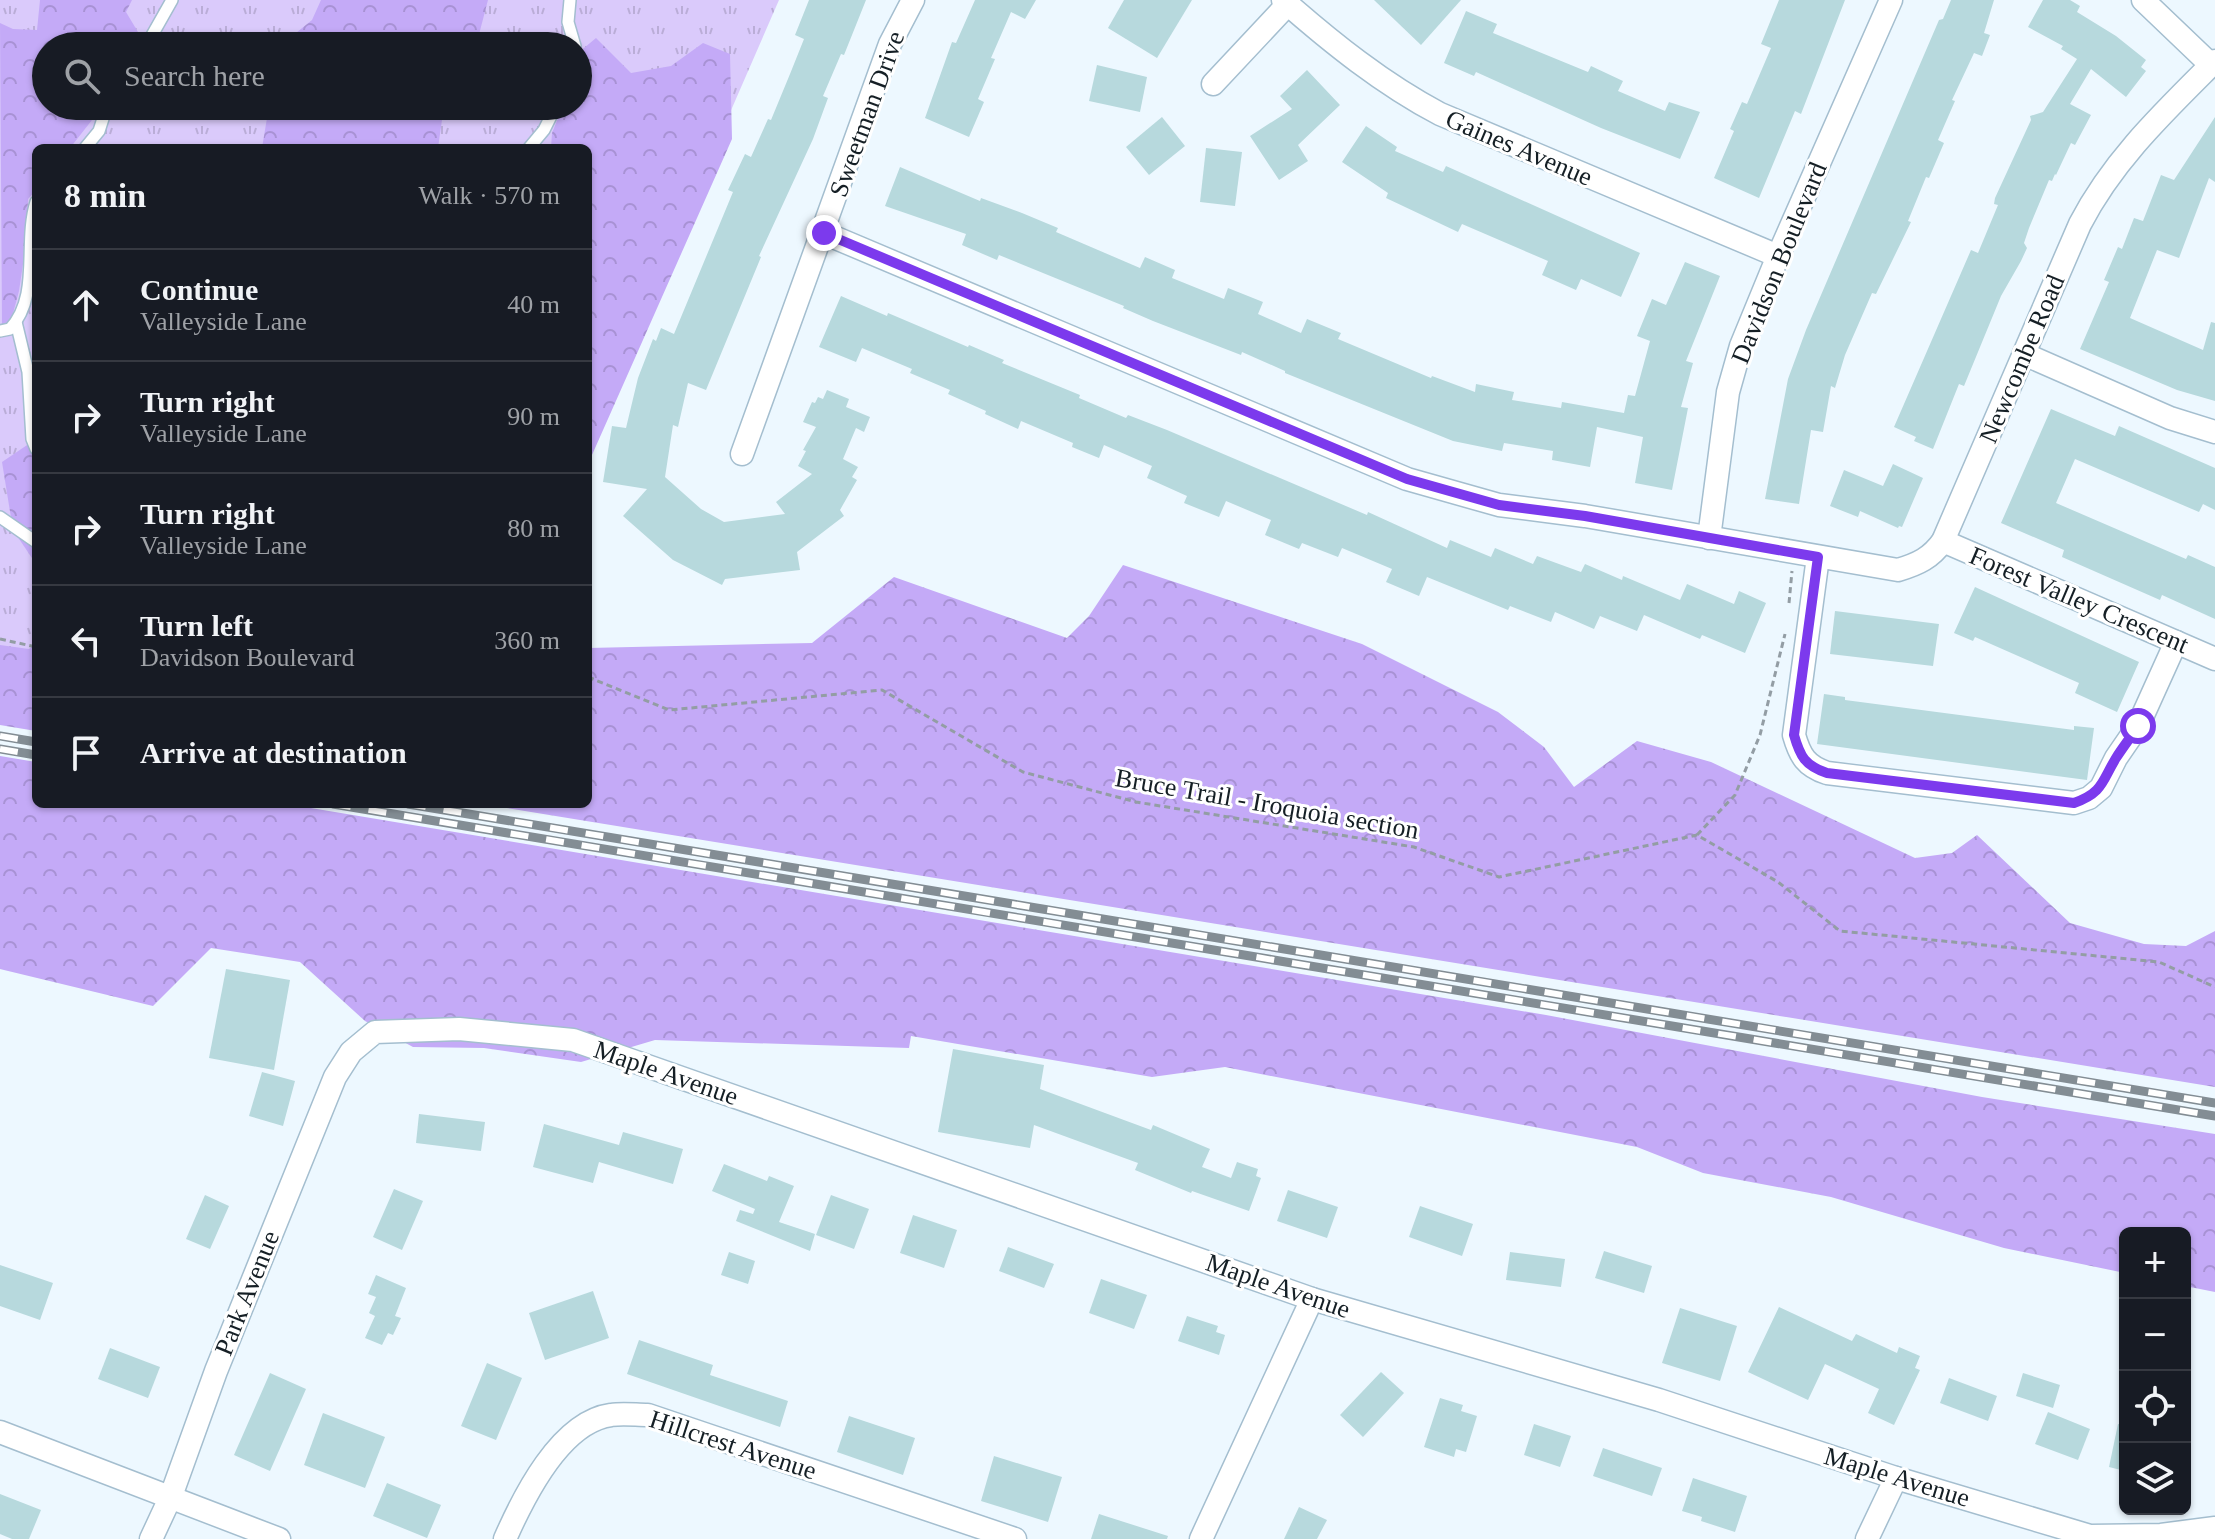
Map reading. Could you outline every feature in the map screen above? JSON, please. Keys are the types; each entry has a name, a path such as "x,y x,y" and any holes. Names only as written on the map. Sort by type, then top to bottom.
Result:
{"street":[{"name":"Sweetman Drive","path":"742,454 890,44 913,0"},
{"name":"Davidson Boulevard","path":"1709,538 1728,392 1741,346 1891,0"},
{"path":"2143,0 2213,63"},
{"path":"1213,84 1286,2"},
{"name":"Gaines Avenue","path":"1286,2 1333,42 1406,96 1440,114 1778,256"},
{"name":"Newcombe Road","path":"1793,551 1898,570 1919,564 1932,555 1943,541 2096,194 2118,162 2213,63"},
{"path":"824,233 1407,479 1499,505 1585,516 1793,551"},
{"path":"2024,354 2170,418 2215,432"},
{"name":"Forest Valley Crescent","path":"1943,541 2215,659"},
{"path":"1818,557 1794,735 1799,754 1805,762 1827,773 2074,803 2089,798 2101,788 2116,758 2138,726 2176,642"},
{"name":"Maple Avenue","path":"351,1052 375,1032 459,1029 573,1040 1312,1299 1659,1400 1896,1478 2090,1536 2161,1535 2215,1528"},
{"name":"Park Avenue","path":"151,1539 171,1496 216,1371 335,1077 351,1052"},
{"path":"1201,1539 1312,1299"},
{"name":"Hillcrest Avenue","path":"505,1539 541,1470 573,1432 608,1415 648,1415 1015,1539"},
{"path":"0,1432 279,1539"},
{"path":"1867,1539 1896,1478"}],"lane":[{"path":"154,32 172,0"},
{"path":"570,0 568,22 571,32"},
{"path":"88,144 99,131 103,120"},
{"path":"532,144 548,120"},
{"path":"541,133 544,144"},
{"path":"0,331 10,329 24,309 32,228"},
{"path":"16,322 28,372 32,413"},
{"path":"0,517 32,539"}],"path":[{"path":"1789,610 1793,551"},
{"path":"1787,625 1760,735 1735,795 1697,835 1778,882 1840,931 2159,962 2215,987"},
{"path":"0,639 32,646"},
{"name":"Bruce Trail - Iroquoia section","path":"592,679 669,710 882,690 1023,772 1136,802 1414,847 1499,877 1697,835"}],"green space":[{"path":"0,0 779,0 592,430 592,144 32,144 32,651 0,647"},
{"path":"40,0 132,0 126,12 138,32 32,32 32,120 92,120 73,144 32,144 32,194 28,199 19,291 11,321 2,326 0,23 13,29 37,30"},
{"path":"321,0 488,0 480,32 297,32 312,20"},
{"path":"596,38 631,73 671,66 703,43 730,54 732,139 592,455 592,144 551,144 557,120 592,120 592,41"},
{"path":"267,120 442,120 439,144 263,144"},
{"path":"32,442 32,558 13,530 2,462"},
{"path":"1123,565 1362,644 1498,712 1544,747 1574,787 1637,741 1711,762 1915,858 1952,853 1977,835 2070,923 2144,944 2186,946 2215,931 2215,1087 506,808 592,808 592,648 812,643 894,577 1067,638 1089,616"},
{"path":"0,645 32,647 32,730 0,725"},
{"path":"0,756 32,761 32,808 311,808 1546,1015 1982,1097 2215,1134 2215,1292 2191,1287 2191,1227 2119,1227 2119,1272 2004,1248 1831,1197 1703,1173 1637,1147 1225,1067 1152,1077 911,1036 909,1048 655,1040 581,1062 484,1048 413,1047 365,1021 300,962 211,948 153,1006 0,969"}],"building":[{"path":"809,0 866,0 844,55 841,54 823,96 828,98 813,139 759,256 706,390 688,383 678,427 673,425 665,477 701,509 724,522 785,514 776,502 812,474 798,466 816,427 803,422 812,402 815,403 818,397 823,399 827,390 849,399 846,407 870,417 864,432 856,428 843,459 858,467 852,477 857,480 840,510 844,516 797,552 800,570 725,579 722,585 673,560 623,516 647,489 603,482 612,426 626,428 638,378 653,339 656,341 661,328 674,334 733,192 728,190 745,154 751,157 768,119 771,120 790,74 804,39 795,35"},
{"path":"975,0 1036,0 1025,19 1011,12 991,58 995,59 978,99 984,102 969,137 925,118 952,42 956,43"},
{"path":"1124,0 1192,0 1157,58 1108,28"},
{"path":"1374,0 1461,0 1421,45"},
{"path":"1779,0 1845,0 1801,114 1795,111 1759,198 1714,178 1734,131 1730,129 1742,102 1747,104 1771,48 1761,44"},
{"path":"1951,0 1994,0 1984,33 1990,35 1982,56 1974,53 1952,100 1955,101 1938,140 1944,143 1929,178 1926,177 1908,221 1911,222 1876,294 1872,293 1845,355 1835,388 1831,386 1823,432 1811,430 1799,504 1765,499 1788,379 1806,330 1939,20 1943,19"},
{"path":"2043,0 2070,0 2080,6 2077,12 2116,36 2146,60 2141,67 2146,71 2126,97 2091,69 2070,104 2091,115 2075,145 2071,143 2056,175 2052,181 2049,180 2024,243 2027,248 2001,296 1964,386 1959,384 1933,449 1894,427 1971,250 1978,253 1998,205 1994,204 1995,198 2031,120 2030,116 2043,112 2077,59 2061,49 2063,46 2028,27"},
{"path":"1466,11 1497,24 1493,33 1588,72 1591,66 1623,81 1618,91 1665,111 1669,102 1700,112 1680,159 1601,128 1476,72 1474,76 1444,63"},
{"path":"1097,65 1147,77 1140,112 1089,101"},
{"path":"1307,70 1340,105 1298,145 1308,161 1279,180 1250,136 1292,109 1280,96"},
{"path":"1162,117 1185,146 1149,175 1126,147"},
{"path":"2215,117 2215,182 2209,178 2179,258 2157,250 2130,318 2203,350 2211,322 2215,323 2215,401 2177,390 2080,349 2109,282 2104,280 2118,247 2122,249 2134,218 2143,221 2161,175 2174,180"},
{"path":"1366,126 1397,147 1395,151 1443,172 1446,166 1640,253 1621,297 1581,279 1576,290 1542,275 1548,261 1462,224 1458,232 1386,198 1388,193 1342,162"},
{"path":"1206,148 1242,152 1235,206 1200,202"},
{"path":"900,167 980,201 981,198 1058,228 1056,232 1140,268 1145,257 1175,270 1172,278 1224,299 1228,288 1263,302 1258,314 1301,333 1307,319 1341,333 1338,339 1431,378 1475,392 1476,384 1514,392 1512,400 1561,408 1562,402 1624,413 1628,395 1635,396 1650,341 1637,336 1652,299 1666,305 1685,262 1720,276 1686,361 1693,363 1681,407 1688,408 1672,490 1635,483 1643,437 1597,427 1590,467 1552,460 1553,451 1504,443 1502,451 1453,441 1285,373 1242,352 1241,355 1153,321 999,255 997,260 962,245 966,234 885,206"},
{"path":"841,296 969,345 1004,360 1002,363 1126,418 1128,415 1167,430 1367,515 1368,512 1447,548 1450,540 1491,557 1495,548 1533,564 1537,556 1581,572 1585,564 1680,600 1687,584 1734,604 1739,591 1766,603 1745,653 1702,635 1700,639 1644,615 1637,631 1600,616 1594,629 1555,612 1551,622 1510,606 1508,610 1427,577 1419,596 1386,582 1392,569 1342,548 1338,557 1302,543 1299,549 1265,535 1271,520 1226,501 1219,517 1184,503 1187,496 1147,478 1152,466 1104,445 1099,458 1072,447 1073,443 1021,421 1018,429 985,414 986,411 948,394 950,390 910,373 912,369 862,348 856,362 819,347"},
{"path":"2051,409 2115,436 2119,426 2215,468 2215,510 2203,504 2199,512 2075,459 2056,503 2186,559 2188,555 2215,567 2215,619 2162,595 2160,600 2062,557 2064,550 2001,523"},
{"path":"1893,464 1923,478 1902,527 1860,511 1858,517 1830,506 1844,470 1883,486"},
{"path":"1975,587 2139,662 2117,712 2075,693 2079,683 1975,637 1973,641 1954,633"},
{"path":"1835,611 1939,624 1933,666 1830,654"},
{"path":"1824,694 1845,697 1845,700 2074,730 2074,726 2094,728 2087,780 1817,744"},
{"path":"226,969 290,980 274,1070 209,1058"},
{"path":"953,1049 1044,1065 1040,1089 1151,1130 1153,1125 1210,1149 1202,1167 1231,1178 1237,1162 1258,1169 1256,1176 1261,1178 1249,1211 1191,1193 1135,1170 1138,1163 1034,1125 1030,1148 938,1132"},
{"path":"262,1072 295,1081 283,1126 249,1116"},
{"path":"419,1114 485,1122 481,1151 416,1143"},
{"path":"544,1124 619,1145 623,1132 683,1149 673,1184 599,1162 593,1183 533,1167"},
{"path":"724,1164 767,1181 769,1176 794,1186 779,1222 815,1234 810,1251 736,1221 740,1210 753,1214 755,1209 712,1191"},
{"path":"394,1189 423,1201 402,1250 373,1237"},
{"path":"1288,1190 1338,1207 1327,1238 1277,1221"},
{"path":"205,1195 229,1206 210,1249 186,1239"},
{"path":"831,1195 869,1209 854,1249 816,1235"},
{"path":"1420,1206 1473,1224 1462,1256 1409,1237"},
{"path":"913,1215 957,1230 944,1268 900,1253"},
{"path":"1008,1247 1054,1264 1044,1288 999,1271"},
{"path":"1604,1251 1652,1266 1644,1293 1595,1278"},
{"path":"729,1252 755,1261 748,1284 721,1275"},
{"path":"1510,1252 1565,1259 1561,1287 1506,1280"},
{"path":"0,1265 53,1283 40,1320 0,1306"},
{"path":"376,1275 406,1288 395,1316 401,1318 393,1335 388,1333 382,1345 365,1338 375,1316 369,1313 376,1297 368,1294"},
{"path":"1101,1279 1147,1295 1134,1329 1089,1313"},
{"path":"593,1291 609,1338 545,1360 529,1313"},
{"path":"1779,1307 1852,1341 1856,1334 1897,1353 1899,1347 1920,1356 1915,1368 1920,1370 1894,1425 1868,1413 1879,1389 1825,1364 1808,1400 1748,1372"},
{"path":"1680,1308 1737,1326 1720,1381 1662,1363"},
{"path":"1187,1316 1218,1326 1216,1332 1225,1335 1219,1355 1178,1341"},
{"path":"639,1340 713,1365 710,1375 788,1401 780,1427 627,1374"},
{"path":"110,1348 160,1367 148,1398 98,1379"},
{"path":"487,1363 522,1378 496,1440 461,1426"},
{"path":"1381,1372 1404,1393 1363,1437 1340,1415"},
{"path":"270,1373 306,1389 270,1471 234,1455"},
{"path":"2023,1373 2060,1385 2053,1408 2016,1396"},
{"path":"1949,1378 1997,1396 1988,1421 1940,1403"},
{"path":"1440,1398 1463,1405 1461,1411 1477,1416 1466,1452 1456,1449 1454,1457 1424,1447"},
{"path":"2048,1412 2090,1429 2078,1460 2035,1444"},
{"path":"323,1413 385,1437 365,1488 304,1465"},
{"path":"849,1416 915,1438 903,1475 837,1452"},
{"path":"1534,1424 1571,1436 1560,1467 1524,1455"},
{"path":"2118,1424 2119,1424 2119,1470 2109,1467"},
{"path":"1603,1448 1662,1468 1652,1496 1593,1476"},
{"path":"994,1456 1062,1477 1048,1522 981,1501"},
{"path":"1693,1478 1747,1496 1735,1532 1682,1511"},
{"path":"387,1483 441,1505 427,1538 373,1516"},
{"path":"0,1494 41,1510 29,1539 12,1539 0,1534"},
{"path":"1299,1507 1327,1520 1317,1539 1284,1539"},
{"path":"1099,1514 1168,1536 1167,1539 1091,1539"}],"railway":[{"path":"0,736 32,741"},
{"path":"0,749 32,754"},
{"path":"357,808 2215,1116"},
{"path":"432,808 2215,1103"}],"route":[{"path":"824,233 1407,479 1499,505 1585,516 1818,557 1794,735 1799,754 1815,769 1827,773 2074,803 2089,798 2101,788 2116,758 2138,726"}]}
